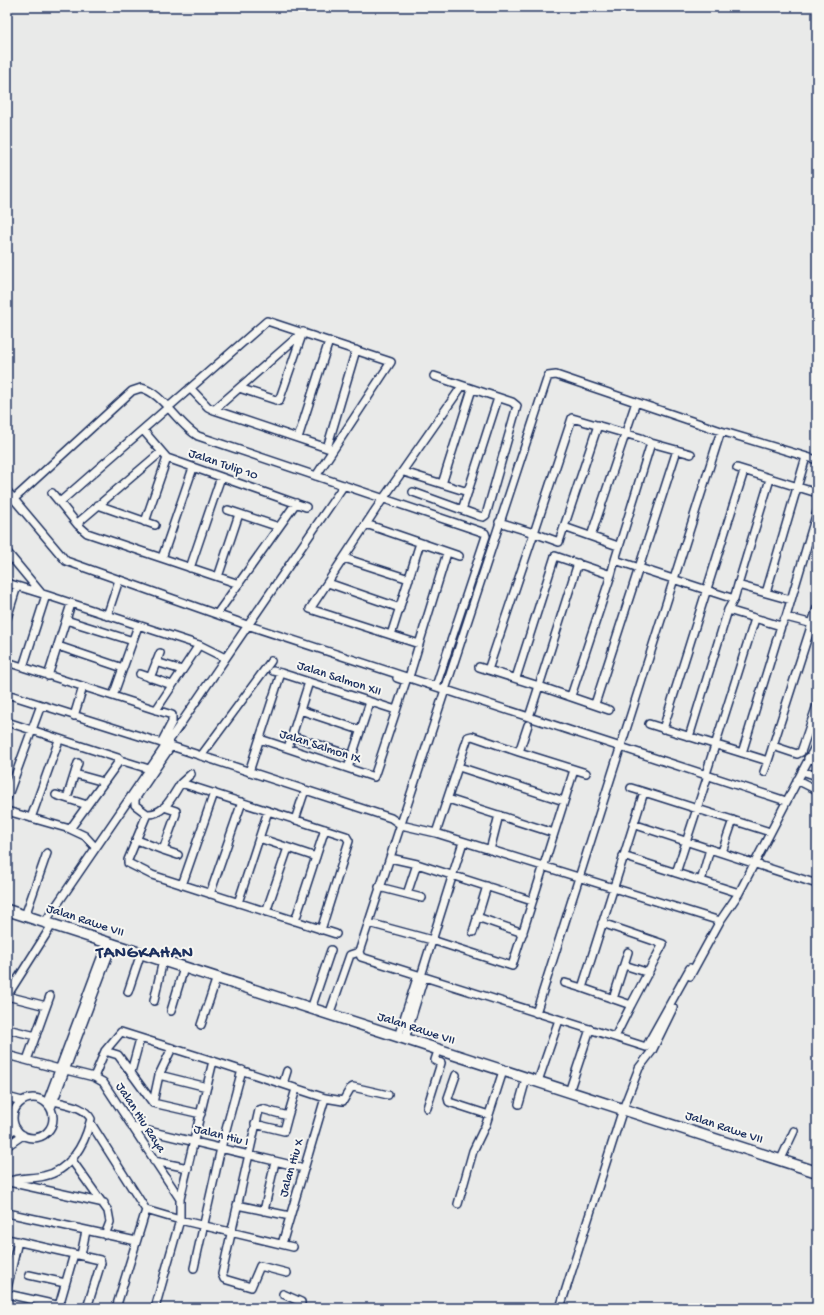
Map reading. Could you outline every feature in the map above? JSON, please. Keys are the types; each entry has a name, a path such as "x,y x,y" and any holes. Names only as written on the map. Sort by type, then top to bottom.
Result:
{"main road":[{"name":"Jalan Rawe VII","path":"7,910 110,942 184,968 217,977 526,1079 538,1081 623,1110 817,1172"}],"street":[{"path":"60,502 267,321 391,362 330,449 316,476"},
{"path":"214,410 303,332"},
{"path":"239,388 279,401 303,332"},
{"path":"298,438 329,341"},
{"path":"330,449 356,350"},
{"path":"330,1015 350,955 358,952 369,923 379,887 401,825 548,376 556,375 721,431 817,460"},
{"path":"413,492 483,517 486,515 517,406 512,402 434,376"},
{"path":"419,644 310,609 366,524 404,472 462,386"},
{"path":"14,498 132,391 141,388 154,394 184,426 198,436 486,534 436,686"},
{"path":"190,388 208,407 214,410 330,449"},
{"path":"442,484 472,389"},
{"path":"462,510 498,398"},
{"path":"591,536 636,402"},
{"path":"488,670 571,419 574,418 626,433 651,443 690,454"},
{"path":"516,678 598,425"},
{"name":"Jalan Tulip 10","path":"142,430 167,458 306,507"},
{"path":"536,1013 721,431"},
{"path":"571,696 611,575 618,546 651,443"},
{"path":"595,704 640,569 677,450"},
{"path":"78,524 98,505 161,452"},
{"path":"766,593 806,457"},
{"path":"145,522 167,458"},
{"path":"162,558 193,468"},
{"path":"663,729 708,590 740,470 817,493"},
{"path":"404,472 468,492"},
{"path":"190,568 221,478"},
{"path":"689,737 728,610 734,599 770,479"},
{"path":"46,1006 7,996 48,923 95,847 344,485"},
{"path":"7,490 66,561 247,625 376,666 407,679 621,746 786,801"},
{"path":"52,493 84,531 239,584"},
{"path":"218,614 296,503"},
{"path":"98,505 155,526"},
{"path":"228,510 279,527"},
{"path":"742,753 781,626 786,617 817,512"},
{"path":"218,577 239,514"},
{"path":"499,522 559,542"},
{"path":"366,524 459,556"},
{"path":"564,527 618,546"},
{"path":"391,635 420,543"},
{"path":"7,552 43,594"},
{"path":"396,710 419,644 447,552"},
{"path":"555,556 578,562 611,575"},
{"path":"344,558 409,579"},
{"path":"615,560 734,599"},
{"path":"529,717 578,562"},
{"path":"107,616 119,580"},
{"path":"328,582 400,608"},
{"path":"7,583 199,645 225,658"},
{"path":"738,585 791,600"},
{"path":"7,618 17,586"},
{"path":"23,667 43,594"},
{"path":"48,676 71,604"},
{"path":"764,772 815,625 817,608"},
{"path":"728,610 781,626"},
{"path":"786,617 815,625"},
{"path":"676,874 755,619"},
{"path":"66,620 133,641"},
{"path":"113,696 138,626"},
{"path":"156,710 199,645"},
{"path":"58,646 123,668"},
{"path":"150,678 160,653"},
{"path":"202,756 271,661"},
{"path":"7,662 172,715 173,719 166,744 135,799 136,804 147,814 155,814 164,807 181,782 190,774"},
{"path":"156,662 182,670"},
{"path":"479,667 571,696 609,710"},
{"path":"273,671 281,673"},
{"name":"Jalan Salmon XII","path":"249,772 281,673 396,710"},
{"path":"140,674 172,686"},
{"path":"407,679 436,686 444,691"},
{"path":"288,748 309,682"},
{"path":"74,716 83,687"},
{"path":"7,694 166,744 391,818 401,825 436,833 720,921"},
{"path":"348,768 370,702"},
{"path":"7,798 41,705"},
{"path":"773,746 797,754 801,752 817,705"},
{"path":"300,710 360,730"},
{"name":"Jalan Salmon IX","path":"260,740 374,777 396,710"},
{"path":"7,722 149,769"},
{"path":"649,724 768,761"},
{"path":"519,752 528,725"},
{"path":"292,736 352,756"},
{"path":"436,833 459,767 466,738 469,736 586,773"},
{"path":"31,818 59,740"},
{"path":"560,1308 623,1110 639,1068 652,1051 720,921 739,893 817,743"},
{"path":"808,758 817,761"},
{"path":"70,829 120,760"},
{"path":"67,798 78,763"},
{"path":"459,767 564,800"},
{"path":"369,923 432,940 512,966 574,770"},
{"path":"802,771 817,776"},
{"path":"75,774 104,782"},
{"path":"797,780 817,790"},
{"path":"181,782 346,836 349,841 321,930"},
{"path":"631,788 770,832"},
{"path":"295,820 305,790"},
{"path":"582,988 612,888 644,792"},
{"path":"182,885 214,793"},
{"path":"56,795 87,805"},
{"path":"448,799 554,833"},
{"path":"210,894 242,802"},
{"path":"163,850 176,814 176,811 164,807"},
{"path":"7,811 70,829 85,836 95,847"},
{"path":"238,903 268,811"},
{"path":"147,814 128,860 131,866 182,885 336,934"},
{"path":"490,850 499,815"},
{"path":"722,852 733,820"},
{"path":"633,824 817,884"},
{"path":"295,921 325,829"},
{"path":"259,838 316,857"},
{"path":"137,840 178,855"},
{"path":"401,1038 463,842"},
{"path":"266,912 288,848"},
{"path":"701,881 710,849"},
{"path":"25,916 47,853"},
{"path":"623,856 739,893"},
{"path":"390,858 417,864 532,901"},
{"path":"407,894 417,864"},
{"path":"473,932 487,886"},
{"path":"379,887 422,898"},
{"path":"477,917 523,932"},
{"path":"602,924 663,944 615,1037"},
{"path":"7,1182 45,1176 58,1172 71,1159 83,1142 91,1119 87,1112 80,1108 51,1104 39,1098 30,1098 22,1101 14,1110 13,1116 16,1128 23,1135 36,1138 48,1132 54,1121 51,1104 110,942"},
{"path":"311,1009 331,950"},
{"path":"358,952 361,957 536,1013 647,1046 690,968"},
{"path":"613,999 628,952"},
{"path":"128,992 141,953"},
{"path":"154,1001 163,960"},
{"path":"624,965 648,973"},
{"path":"171,1012 184,968"},
{"path":"201,1025 217,977"},
{"path":"565,983 631,1005"},
{"path":"27,1060 50,996"},
{"path":"538,1081 559,1020"},
{"path":"7,1029 36,1036"},
{"path":"569,1092 590,1029"},
{"path":"94,1077 105,1051 119,1033 213,1060 325,1098 343,1101 350,1089 353,1087 388,1095"},
{"path":"131,1072 140,1038"},
{"path":"153,1103 159,1075 172,1048"},
{"path":"427,1108 441,1063 435,1060 438,1050"},
{"path":"105,1051 118,1055 153,1103 201,1114"},
{"name":"Jalan Hiu Raya","path":"7,1055 94,1077 103,1082 180,1198"},
{"path":"155,1308 180,1220 180,1198 213,1060"},
{"path":"194,1268 221,1148 242,1070"},
{"path":"283,1084 288,1071"},
{"path":"458,1204 473,1151 489,1115 503,1071"},
{"path":"159,1075 207,1087"},
{"path":"456,1075 448,1098 449,1102 489,1115"},
{"path":"519,1104 526,1079"},
{"path":"255,1124 284,1131 296,1089"},
{"path":"7,1097 22,1101"},
{"name":"Jalan Hiu X","path":"282,1244 325,1098"},
{"path":"287,1274 260,1266 251,1287 224,1279 222,1274 247,1155 260,1109 288,1116"},
{"path":"90,1122 146,1210 180,1220 293,1247"},
{"name":"Jalan Hiu I","path":"132,1127 304,1168"},
{"path":"7,1134 16,1128"},
{"path":"781,1160 794,1131"},
{"path":"7,1146 23,1135"},
{"path":"71,1159 104,1203 110,1217 105,1235"},
{"path":"154,1161 188,1168"},
{"path":"264,1211 275,1162"},
{"path":"7,1182 104,1203"},
{"path":"237,1205 290,1216"},
{"path":"116,1308 146,1210"},
{"path":"7,1213 136,1241"},
{"path":"59,1306 65,1283 86,1231"},
{"path":"7,1238 100,1260 101,1263 87,1308"},
{"path":"7,1289 18,1241"},
{"path":"29,1275 65,1283"},
{"path":"7,1294 70,1308"},
{"path":"282,1294 301,1302 302,1308"}],"district":[{"name":"TANGKAHAN","path":"145,954"}]}
